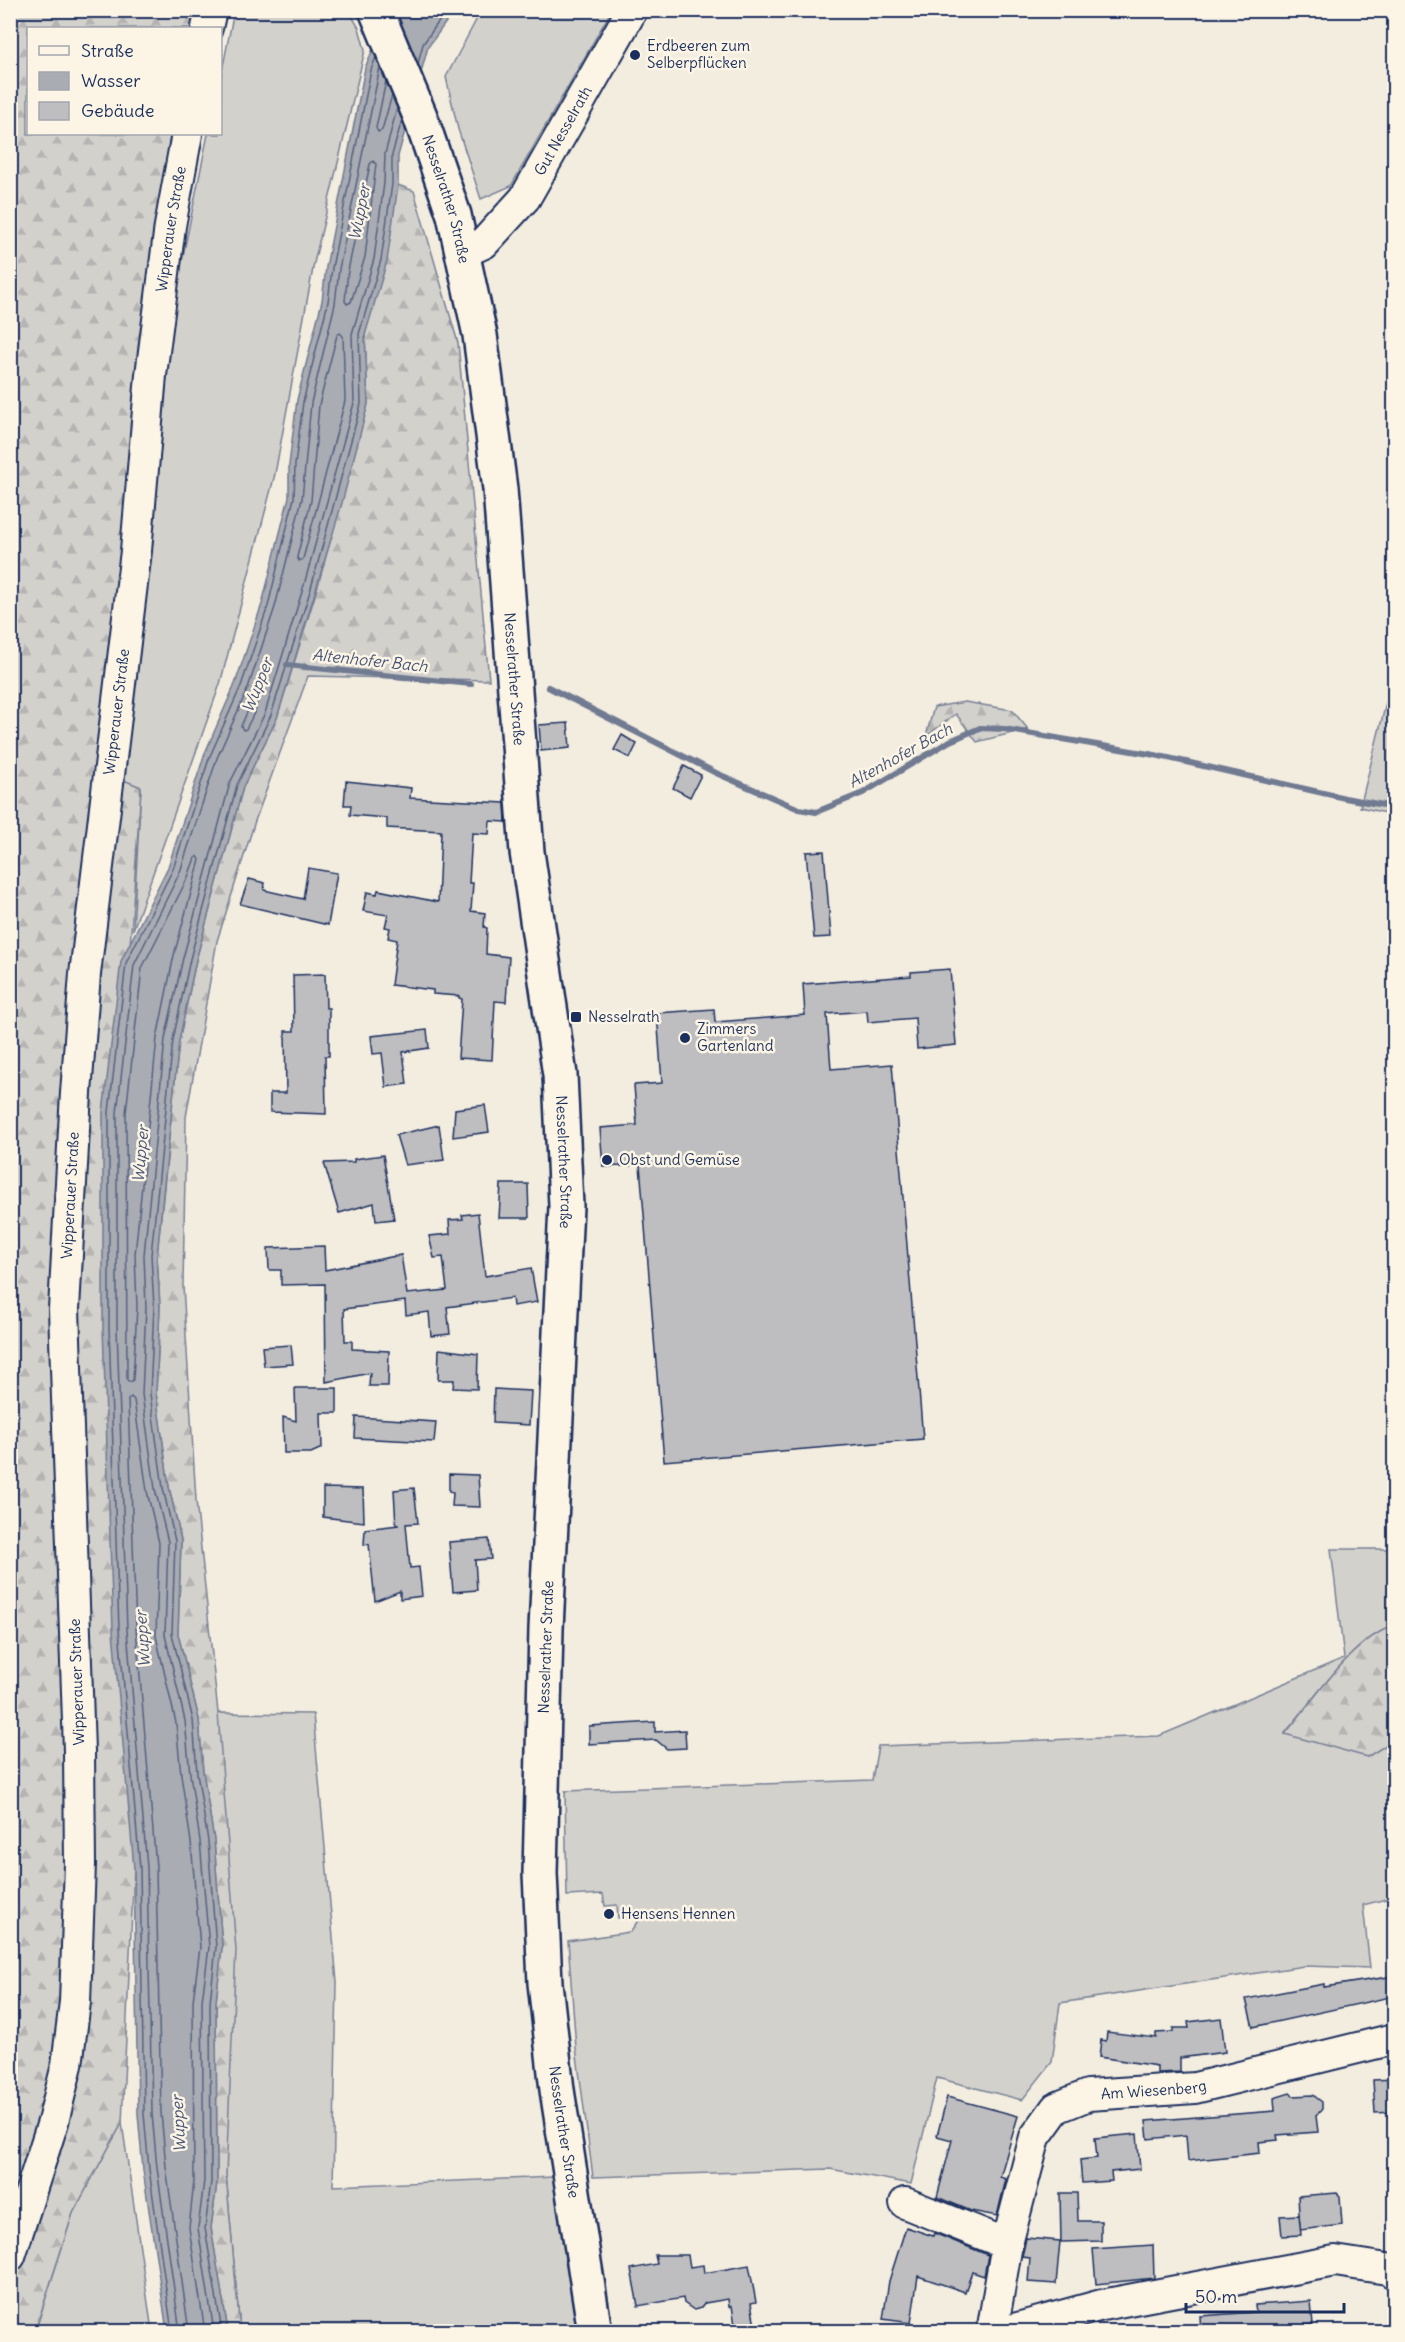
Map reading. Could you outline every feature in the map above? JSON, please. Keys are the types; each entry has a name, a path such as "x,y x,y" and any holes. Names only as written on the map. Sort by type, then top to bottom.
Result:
{"main road":[{"name":"Nesselrather Straße","path":"375,10 420,116 454,215 474,248 480,335 500,489 527,852 560,1075 566,1206 546,1629 540,1873 545,1983 557,2090 595,2331"}],"street":[{"path":"207,27 211,10"},
{"name":"Gut Nesselrath","path":"474,248 525,198 632,10"},
{"name":"Wipperauer Straße","path":"10,2256 62,2087 75,2002 80,1864 79,1751 64,1310 75,1104 86,974 136,551 151,375 170,226 187,135"},
{"name":"Am Wiesenberg","path":"992,2331 1007,2244 1035,2138 1056,2108 1088,2094 1196,2088 1395,2038"},
{"path":"905,2204 1007,2244"},
{"path":"1003,2331 1102,2305 1335,2262 1387,2269 1395,2273"}],"green space":[{"path":"11,11 195,11 191,27 27,27 27,135 175,135 96,769 141,787 109,1252 134,1868 122,2123 73,2213 35,2331 11,2332"},
{"path":"234,11 349,11 359,28 365,50 314,263 275,474 220,684 133,930 141,787 120,779 174,300 208,135 222,135 222,71"},
{"path":"481,11 611,11 511,186 481,199 458,129 446,77"},
{"path":"398,185 414,191 458,343 489,680 308,676 255,821 217,941 186,1117 183,1286 196,1500 218,1713 236,1950 226,2174 240,2331 228,2331 211,2228 217,2182 216,2002 222,1947 214,1840 203,1772 199,1719 178,1634 181,1540 169,1487 156,1393 160,1307 157,1256 179,1041 196,960 243,787 277,718 317,589 368,404 365,335"},
{"path":"1394,671 1394,815 1360,807"},
{"path":"965,702 1012,710 1028,729 977,742 956,714 926,736 934,707"},
{"path":"1331,1549 1394,1549 1394,1626 1364,1643 1349,1657 1285,1733 1367,1757 1394,1740 1394,1897 1363,1905 1370,1968 1304,1966 1060,2003 1052,2062 1022,2100 937,2078 911,2184 830,2169 593,2177 576,2048 568,1941 630,1932 640,1918 618,1918 617,1905 605,1906 603,1894 567,1896 565,1791 872,1780 878,1746 1159,1736 1344,1658"},
{"path":"1394,1626 1394,1740 1367,1757 1285,1734 1349,1657 1364,1643"},
{"path":"218,1713 313,1714 337,1982 333,2186 554,2177 581,2331 240,2331 226,2174"},
{"path":"122,2123 152,2331 35,2332 73,2213"}],"water":[{"name":"Wupper","path":"389,11 454,11 428,47 398,156 398,185 387,261 365,335 368,404 342,503 277,718 243,787 196,960 179,1041 157,1256 160,1307 156,1393 169,1487 181,1540 178,1634 199,1719 203,1772 214,1840 222,1947 216,2002 217,2182 211,2228 228,2331 167,2331 143,2170 138,2114 134,1868 113,1631 103,1327 103,1112 121,961 168,867 205,753 235,684 262,604 289,497 289,465 297,400 322,301 326,267 365,68"}],"building":[{"path":"568,723 570,748 541,751 539,725"},
{"path":"622,735 637,744 630,758 614,750"},
{"path":"684,766 701,775 690,797 673,788"},
{"path":"346,781 411,788 410,798 505,803 506,822 490,821 489,834 472,833 469,883 473,883 471,911 485,913 486,954 509,957 506,1002 495,1001 492,1060 458,1058 462,999 459,996 433,994 433,990 391,985 397,940 388,938 390,928 385,927 388,915 363,911 367,892 377,894 378,890 438,902 441,831 387,828 387,818 350,815 351,805 344,805"},
{"path":"824,851 831,937 814,938 806,852"},
{"path":"308,868 337,873 328,925 240,904 249,879 265,883 264,890 303,899"},
{"path":"950,969 956,1045 917,1049 915,1018 868,1022 867,1011 827,1014 831,1069 892,1064 923,1439 664,1461 640,1165 603,1167 600,1128 637,1125 634,1085 662,1083 657,1013 714,1009 715,1022 805,1015 803,984 911,976 911,972"},
{"path":"325,974 326,1008 329,1008 329,1056 325,1056 326,1114 270,1112 270,1093 286,1093 285,1031 294,1031 293,975"},
{"path":"427,1030 429,1048 403,1052 407,1084 386,1087 382,1053 373,1054 371,1036"},
{"path":"485,1105 489,1132 453,1137 455,1109"},
{"path":"439,1125 444,1160 405,1165 396,1135"},
{"path":"383,1155 394,1219 376,1221 374,1203 339,1213 324,1163 354,1162 354,1159"},
{"path":"501,1184 528,1184 529,1218 499,1218"},
{"path":"478,1213 485,1276 531,1268 537,1302 513,1306 512,1298 447,1307 450,1334 431,1336 429,1312 406,1315 405,1301 344,1309 345,1341 352,1341 352,1349 389,1351 388,1386 369,1386 370,1373 326,1382 325,1284 281,1285 281,1270 269,1270 268,1248 324,1246 325,1270 401,1255 407,1294 447,1290 443,1257 434,1258 429,1236 450,1234 449,1220 463,1219 462,1215"},
{"path":"291,1345 293,1364 264,1366 262,1347"},
{"path":"439,1349 478,1354 477,1389 453,1388 454,1380 438,1380"},
{"path":"295,1388 337,1388 337,1413 321,1413 322,1448 311,1453 284,1453 283,1417 296,1421"},
{"path":"494,1389 531,1391 529,1425 493,1423"},
{"path":"356,1417 436,1422 434,1442 355,1438"},
{"path":"449,1474 478,1475 480,1507 452,1506 453,1493 449,1492"},
{"path":"323,1488 363,1489 364,1522 323,1517"},
{"path":"414,1488 418,1523 406,1524 410,1568 419,1567 422,1596 400,1599 400,1591 375,1601 369,1544 364,1545 365,1529 399,1525 396,1525 394,1490"},
{"path":"489,1539 491,1559 475,1560 477,1590 453,1592 449,1542"},
{"path":"655,1722 655,1732 685,1730 686,1748 667,1749 656,1740 589,1744 589,1726"},
{"path":"1395,1976 1395,1996 1253,2027 1246,1999 1324,1984 1324,1987"},
{"path":"1221,2018 1225,2052 1180,2058 1180,2072 1157,2073 1157,2066 1099,2057 1101,2040 1106,2041 1107,2032 1156,2038 1156,2033 1173,2032 1173,2028 1189,2028 1188,2022"},
{"path":"1395,2079 1395,2112 1375,2113 1373,2080"},
{"path":"1290,2093 1293,2096 1313,2095 1322,2102 1322,2109 1316,2116 1318,2132 1277,2135 1278,2140 1259,2142 1260,2153 1188,2161 1186,2135 1148,2139 1146,2121 1275,2111 1274,2098"},
{"path":"947,2097 1018,2116 1000,2177 1006,2179 997,2216 971,2211 937,2197 952,2140 937,2136"},
{"path":"1137,2134 1140,2169 1111,2172 1112,2181 1082,2183 1080,2160 1097,2158 1095,2138"},
{"path":"1060,2193 1077,2193 1078,2221 1101,2221 1101,2241 1061,2242"},
{"path":"1337,2193 1340,2196 1342,2225 1300,2230 1298,2196"},
{"path":"1299,2215 1301,2235 1282,2236 1280,2216"},
{"path":"906,2227 933,2236 934,2233 988,2255 984,2276 972,2272 965,2292 918,2276 911,2323 883,2319 889,2281"},
{"path":"1026,2238 1060,2241 1056,2284 1028,2282 1030,2258 1022,2257"},
{"path":"1153,2245 1154,2278 1096,2284 1093,2249"},
{"path":"655,2255 688,2255 690,2267 703,2265 704,2273 749,2265 756,2302 751,2303 756,2331 736,2331 732,2306 729,2307 728,2299 705,2303 701,2308 694,2310 684,2303 683,2298 638,2306 631,2269 657,2264"},
{"path":"1311,2301 1313,2325 1299,2326 1300,2331 1201,2331 1200,2316 1256,2312 1255,2305"}],"waterway":[{"name":"Altenhofer Bach","path":"287,665 471,684"},
{"name":"Altenhofer Bach","path":"548,687 716,773 799,809 816,812 863,793 950,741 980,728 1004,729 1155,755 1394,807"}],"place":[{"name":"Erdbeeren zum Selberpflücken","path":"635,55"},
{"name":"Nesselrath","path":"576,1017"},
{"name":"Zimmers Gartenland","path":"685,1038"},
{"name":"Obst und Gemüse","path":"607,1160"},
{"name":"Hensens Hennen","path":"609,1914"}]}
